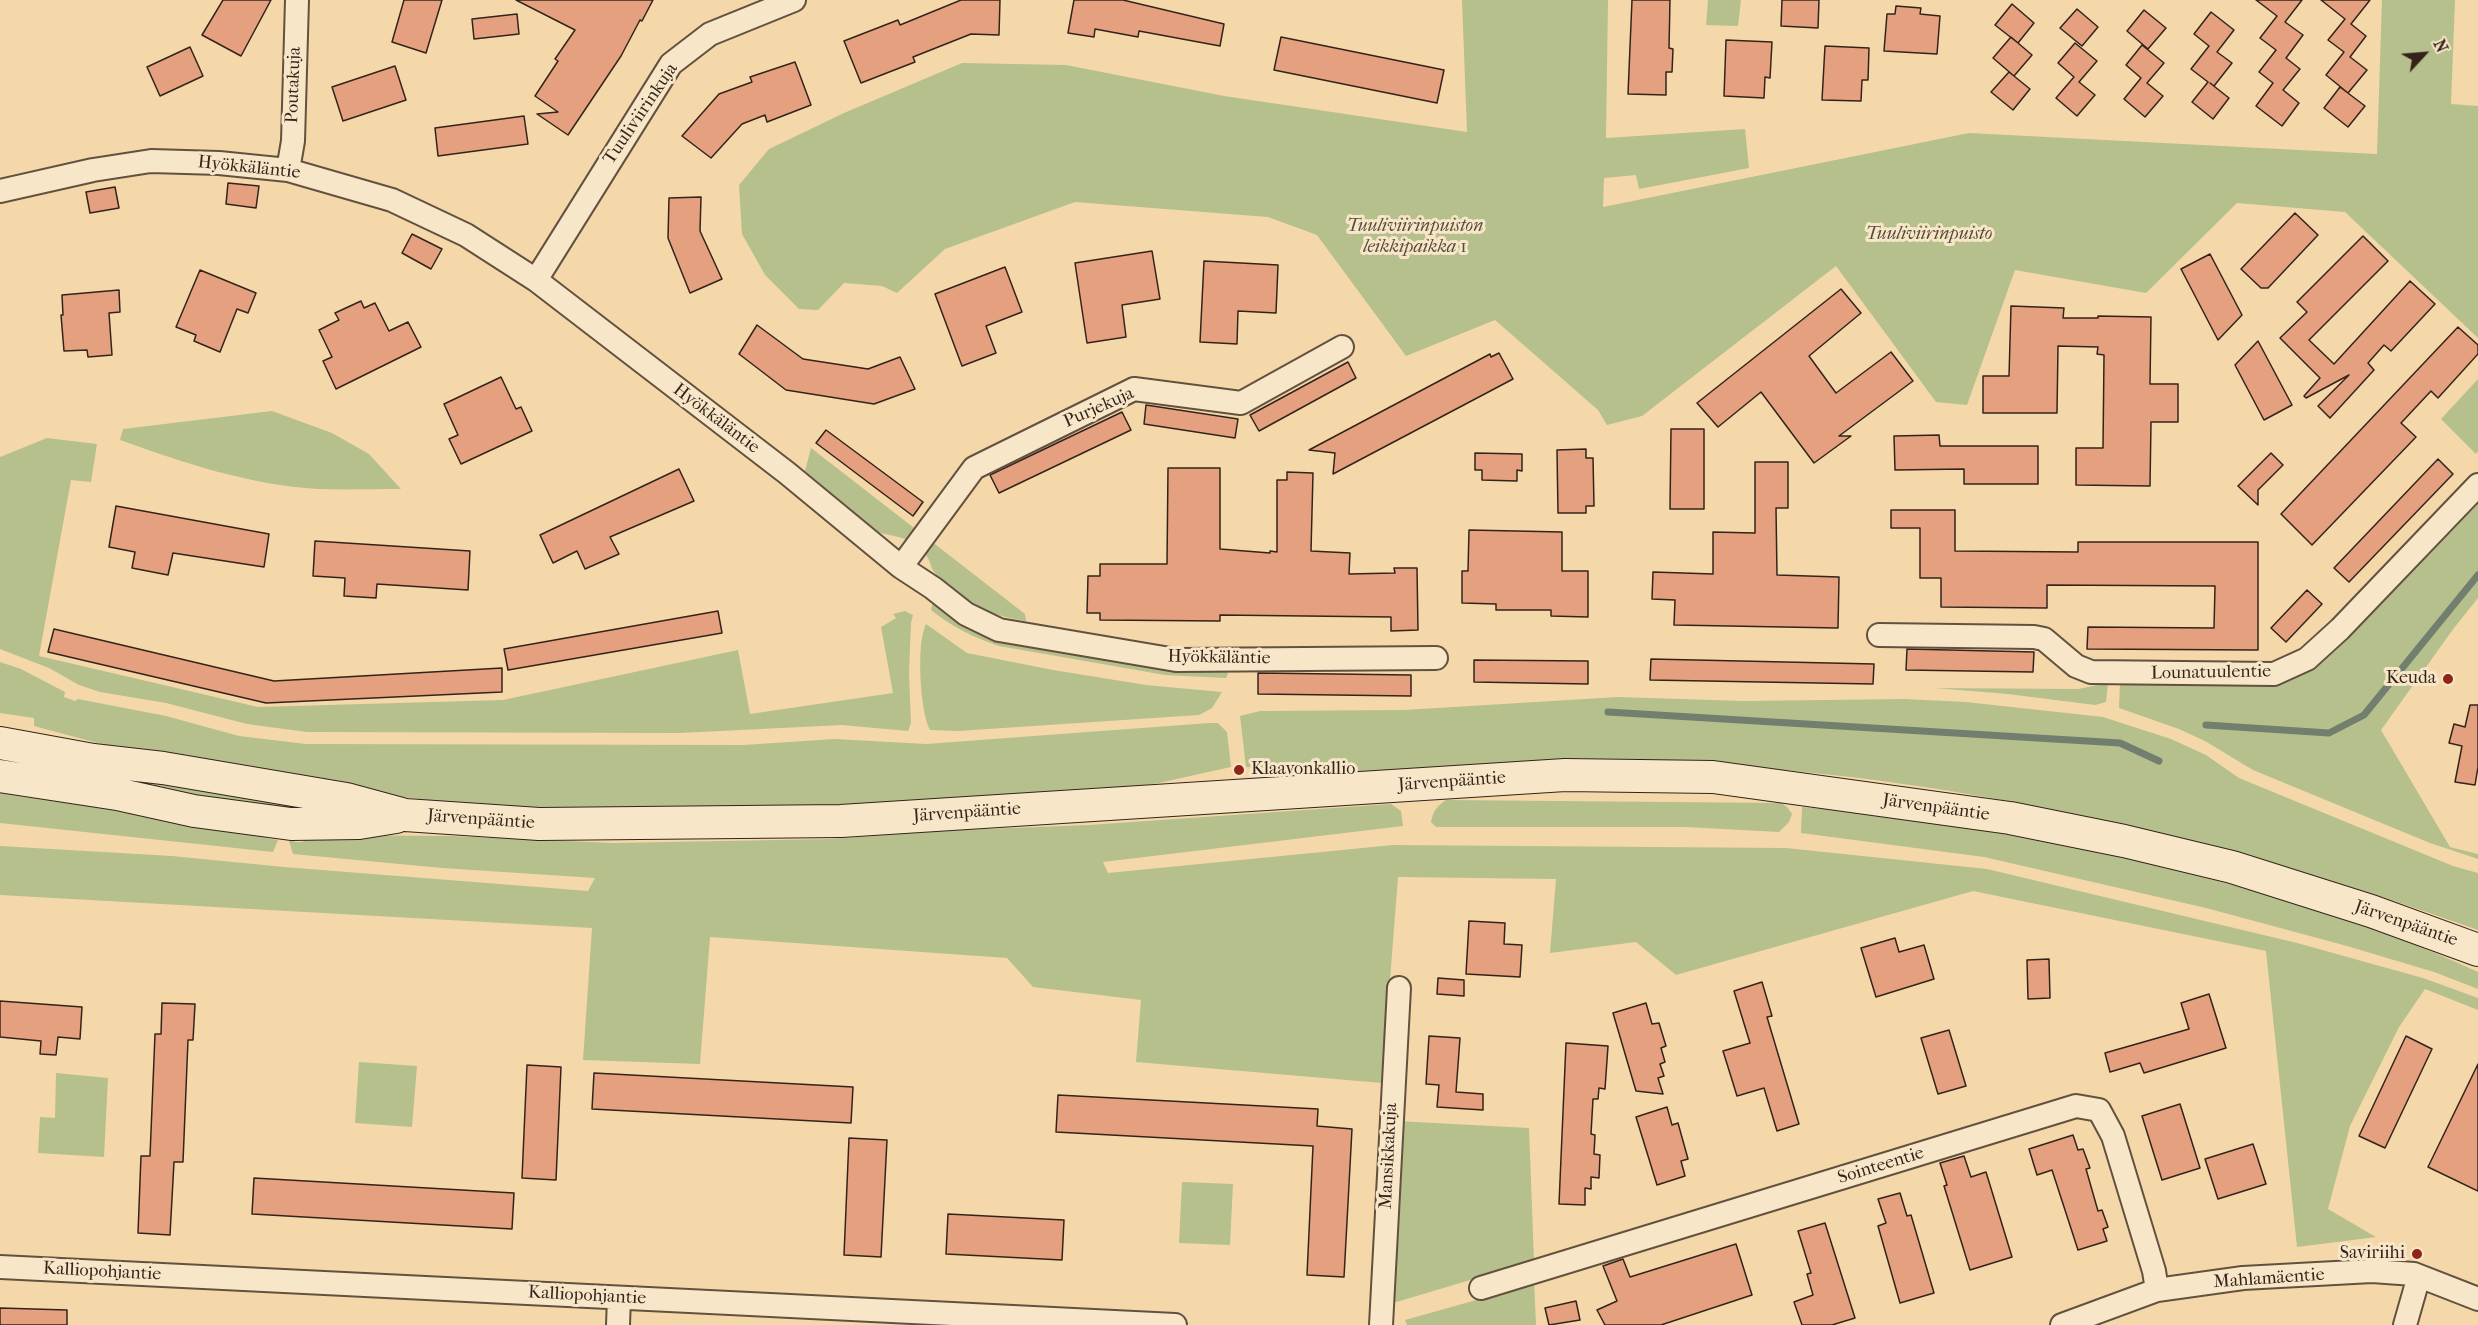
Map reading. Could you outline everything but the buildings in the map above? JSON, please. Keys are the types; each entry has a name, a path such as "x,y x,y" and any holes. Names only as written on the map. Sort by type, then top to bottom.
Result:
{"main road":[{"name":"Järvenpääntie","path":"0,743 93,760 163,768 346,799 405,815 539,824 841,821 1565,775 1713,777 2010,818 2124,841 2253,874 2371,911 2478,950"},
{"name":"Järvenpääntie","path":"0,776 117,794 194,811 291,824 359,824 405,815"}],"street":[{"name":"Poutakuja","path":"288,170 293,141 297,0"},
{"name":"Tuuliviirinkuja","path":"536,280 671,64 710,34 794,0"},
{"name":"Hyökkäläntie","path":"0,191 93,170 151,160 219,163 288,170 392,200 466,236 536,280 787,473 901,567 966,614 999,630 1176,660 1436,658"},
{"name":"Purjekuja","path":"901,567 974,468 984,463 1134,389 1241,403 1342,347"},
{"name":"Lounatuulentie","path":"1879,634 2034,637 2044,639 2054,645 2071,662 2091,672 2274,674 2307,659 2315,652 2478,485"},
{"name":"Mansikkakuja","path":"1381,1325 1399,988"},
{"name":"Sointeentie","path":"1481,1288 2076,1106 2098,1110 2113,1137 2154,1271 2157,1290"},
{"name":"Kalliopohjantie","path":"0,1267 1175,1325"},
{"name":"Mahlamäentie","path":"2062,1325 2157,1290 2243,1278 2372,1271 2419,1276 2478,1299"},
{"path":"2405,1325 2419,1276"},
{"path":"618,1325 619,1298"}],"green space":[{"path":"1462,0 1608,0 1606,138 1745,129 1749,168 1639,189 1636,175 1604,178 1603,207 1969,133 2377,154 2382,0 2455,0 2451,104 2478,106 2478,338 2345,212 2237,203 2146,293 2015,270 1967,405 1936,402 1836,266 1642,416 1607,425 1598,410 1495,320 1406,356 1317,235 1268,217 1075,202 945,249 897,293 882,286 844,283 818,310 799,309 765,275 742,234 739,185 769,149 844,113 962,63 1066,65 1224,96 1467,132"},
{"path":"1708,0 1741,0 1738,26 1706,25"},
{"path":"2478,379 2478,451 2476,454 2441,419"},
{"path":"272,411 332,433 369,454 401,489 318,489 267,483 193,465 120,440 123,429"},
{"path":"47,438 97,444 91,482 71,480 39,656 258,707 503,700 738,650 750,714 893,693 881,627 896,618 893,614 905,611 913,615 909,673 911,723 908,731 842,725 680,733 307,732 247,724 166,703 100,692 79,685 49,668 0,649 0,457"},
{"path":"811,448 1025,614 1026,621 987,611 965,600 944,583 934,571 928,557 915,545 905,539 878,532 805,471"},
{"path":"2478,498 2478,598 2381,730 2450,847 2478,854 2478,859 2430,843 2253,770 2205,741 2179,729 2119,708 2120,683 2280,684 2307,672 2334,652"},
{"path":"933,602 968,629 993,639 1227,671 1228,674 1226,678 1165,675 999,646 947,622 931,610"},
{"path":"926,624 967,653 1146,685 1222,692 1212,708 1199,715 958,731 930,730 924,709 920,677 921,646"},
{"path":"0,662 21,669 65,692 64,697 75,701 78,699 166,716 239,736 306,744 743,745 835,739 926,744 1218,723 1227,732 1231,767 1154,784 1087,791 852,805 573,809 462,804 377,794 116,748 34,726 34,718 0,713"},
{"path":"2108,683 2106,702 2095,705 2008,694 1934,688 2078,689"},
{"path":"1618,697 1744,701 1905,699 1966,702 2103,717 2171,739 2206,755 2239,778 2453,866 2478,873 2478,930 2288,868 2192,842 2094,818 1898,783 1799,771 1669,763 1520,763 1339,773 1246,767 1240,716 1260,711 1404,710"},
{"path":"83,769 343,812 209,801"},
{"path":"0,791 264,831 266,838 278,840 273,852 0,823"},
{"path":"1446,800 1781,803 1792,814 1789,822 1779,832 1685,827 1436,827 1431,822 1433,815"},
{"path":"1391,804 1401,811 1403,826 1103,862 1108,873 1393,845 1786,848 1987,869 2297,943 2423,978 2478,998 2478,1010 2425,989 2399,1027 2350,1126 2328,1209 2376,1237 2297,1247 2266,951 1973,891 1676,975 1636,942 1550,953 1556,879 1398,877 1382,1083 1136,1062 1141,1000 1033,987 1007,958 710,937 700,1064 583,1060 592,928 0,895 0,846 172,856 588,891 595,878 442,868 293,854 289,841 312,840 313,835 451,836 613,843 830,839 959,830 1089,825"},
{"path":"1802,807 1889,815 1975,828 2104,853 2189,873 2315,909 2438,954 2478,972 2478,989 2434,972 2347,946 2206,908 1984,857 1801,833"},
{"path":"359,1062 417,1066 412,1127 355,1123"},
{"path":"56,1073 108,1078 104,1157 38,1153 40,1117 55,1118"},
{"path":"1397,1121 1529,1128 1534,1261 1393,1303"},
{"path":"1182,1182 1233,1184 1230,1245 1179,1243"},
{"path":"1534,1279 1536,1325 1407,1325 1405,1320 1487,1297"}],"waterway":[{"path":"2206,725 2329,733 2364,715 2478,575"},
{"path":"1608,712 2120,743 2159,761"}],"place":[{"name":"Keuda","path":"2448,679"},
{"name":"Klaavonkallio","path":"1239,770"},
{"name":"Saviriihi","path":"2417,1254"}],"park label":[{"name":"Tuuliviirinpuisto","path":"1929,235"},
{"name":"Tuuliviirinpuiston leikkipaikka 1","path":"1415,237"}]}
